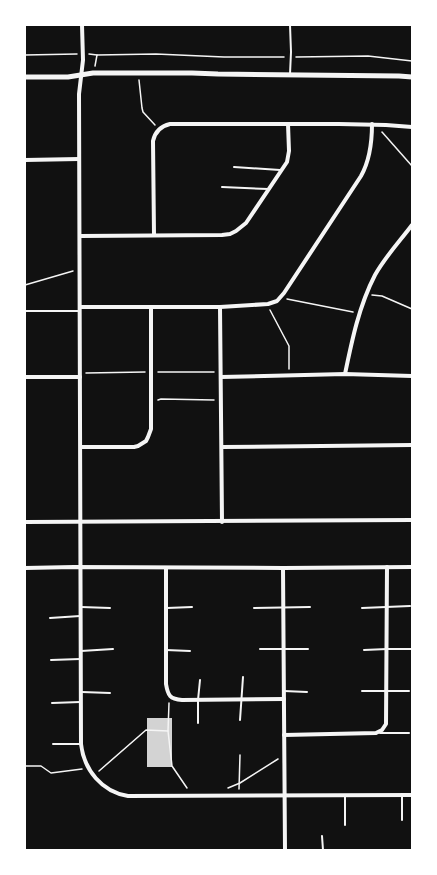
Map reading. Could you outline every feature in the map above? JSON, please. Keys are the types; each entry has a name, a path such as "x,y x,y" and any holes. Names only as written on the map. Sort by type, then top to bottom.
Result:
{"street":[{"path":"82,25 82,54 79,94 79,159 81,744 84,759 93,776 103,786 122,795 138,797 412,795"},
{"path":"25,77 68,77 93,73 192,73 412,77"},
{"path":"154,235 153,141 156,133 162,127 170,124 372,124 412,127"},
{"path":"80,236 222,235 230,234 236,231 246,223 287,162 289,155 288,124"},
{"path":"80,309 151,306 220,306 268,304 277,301 281,298 361,176 367,162 372,136 372,124"},
{"path":"25,160 79,159"},
{"path":"345,374 359,313 366,294 375,275 412,225"},
{"path":"81,448 134,447 142,444 150,433 151,306"},
{"path":"220,306 222,522"},
{"path":"221,377 345,374 412,376"},
{"path":"25,377 80,377"},
{"path":"222,447 412,445"},
{"path":"25,522 412,520"},
{"path":"284,735 376,733 382,730 386,724 387,567"},
{"path":"25,568 412,567"},
{"path":"166,568 166,684 169,695 175,700 284,699"},
{"path":"283,568 285,850"}],"lane":[{"path":"290,25 290,75"},
{"path":"234,167 282,170"},
{"path":"222,187 269,189"},
{"path":"25,311 80,309"},
{"path":"362,608 410,606"},
{"path":"81,607 110,608"},
{"path":"166,608 192,607"},
{"path":"254,608 310,607"},
{"path":"50,618 81,616"},
{"path":"81,651 113,649"},
{"path":"260,649 308,649"},
{"path":"364,650 411,649"},
{"path":"166,650 190,651"},
{"path":"51,660 81,660"},
{"path":"240,720 243,677"},
{"path":"198,723 200,680"},
{"path":"284,691 307,692"},
{"path":"362,691 409,691"},
{"path":"81,692 110,693"},
{"path":"52,702 81,702"},
{"path":"376,733 408,733"},
{"path":"53,744 81,744"},
{"path":"402,795 402,820"},
{"path":"345,796 345,825"},
{"path":"322,836 323,850"}],"path":[{"path":"25,56 156,54 224,57 288,57"},
{"path":"93,73 97,55"},
{"path":"296,57 368,56 412,61"},
{"path":"138,73 143,112 159,130"},
{"path":"372,124 384,134 412,166"},
{"path":"25,285 80,270"},
{"path":"366,294 382,296 412,309"},
{"path":"281,298 359,313"},
{"path":"268,304 289,346 289,376"},
{"path":"151,402 161,399 221,400"},
{"path":"169,695 168,731 172,766 187,788 187,796"},
{"path":"93,776 146,730 168,731"},
{"path":"239,796 240,755"},
{"path":"224,790 240,783 284,755"},
{"path":"25,766 41,766 51,773 88,768"}],"building":[{"path":"147,718 172,718 172,767 147,767"}]}
